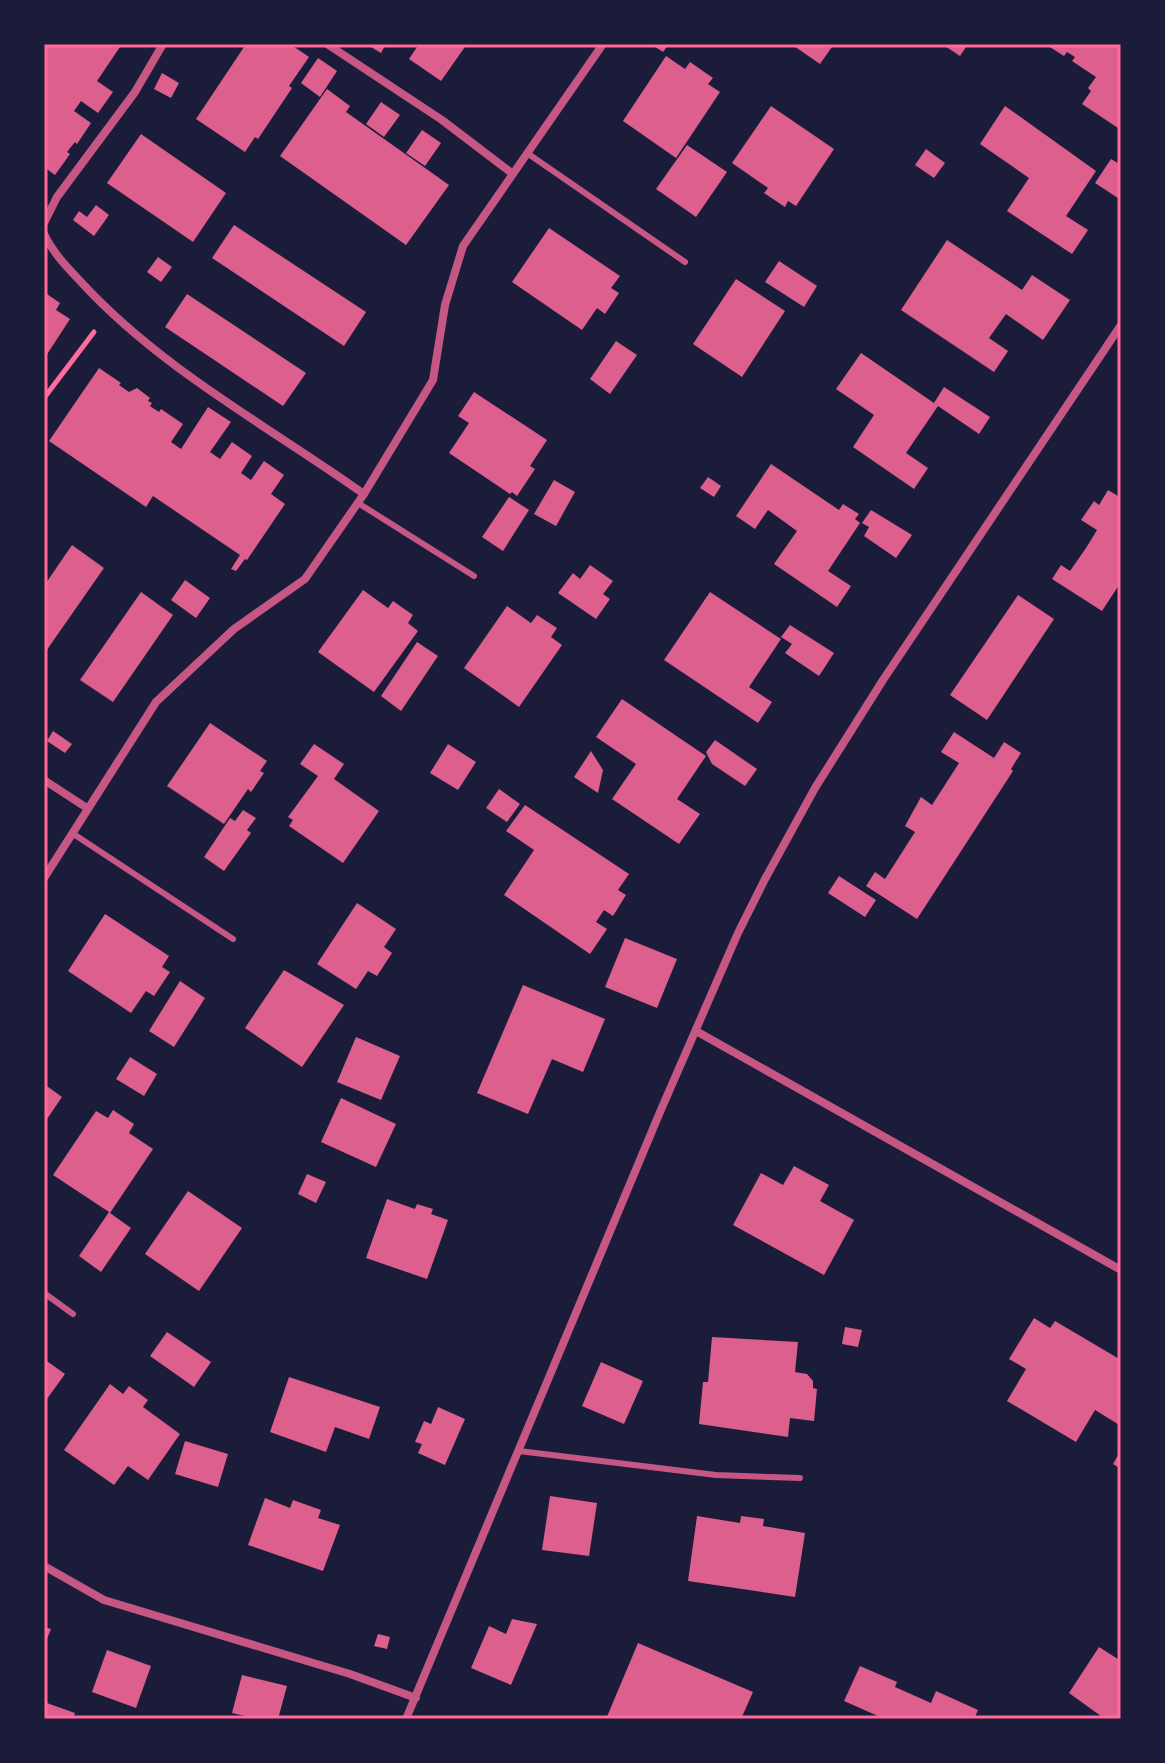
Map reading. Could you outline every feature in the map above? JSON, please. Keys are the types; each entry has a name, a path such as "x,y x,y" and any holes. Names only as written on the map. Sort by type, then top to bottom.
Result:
{"street":[{"path":"44,223 57,197 135,92 163,44"},
{"path":"327,44 442,120 513,174"},
{"path":"44,878 156,702 234,629 305,579 358,503 433,380 445,305 463,246 603,44"},
{"path":"44,234 51,249 109,313 156,353 364,494"},
{"path":"406,1719 738,933 815,788 883,680 1121,325"},
{"path":"44,780 87,808"},
{"path":"696,1031 1121,1270"},
{"path":"44,1566 104,1600 350,1674 416,1698"}],"lane":[{"path":"527,153 685,262"},
{"path":"358,503 474,576"},
{"path":"72,833 233,939"},
{"path":"44,1293 73,1314"},
{"path":"519,1451 716,1475 800,1478"}],"path":[{"path":"44,398 109,313"}],"building":[{"path":"44,44 122,44 97,81 113,92 98,113 81,101 74,111 91,123 77,144 75,142 67,152 70,154 55,175 44,167"},
{"path":"246,44 290,44 309,57 258,139 255,137 245,152 196,119"},
{"path":"366,44 386,44 381,53"},
{"path":"419,44 467,44 441,81 409,59"},
{"path":"651,44 669,44 663,52"},
{"path":"791,44 834,44 820,64"},
{"path":"942,44 968,44 960,56"},
{"path":"1045,44 1121,44 1121,130 1082,104 1096,77 1072,61 1075,57 1067,52 1064,56"},
{"path":"666,56 685,69 690,62 713,78 708,84 720,92 676,158 623,121"},
{"path":"318,58 337,71 320,97 301,83"},
{"path":"162,73 179,83 171,98 154,89"},
{"path":"327,89 350,106 346,112 449,185 406,245 280,156"},
{"path":"381,102 400,115 384,137 366,124"},
{"path":"771,106 834,149 796,206 788,201 785,207 764,193 768,188 732,163"},
{"path":"1005,106 1096,171 1066,216 1088,230 1072,254 1007,211 1029,178 980,144"},
{"path":"422,130 441,143 425,166 406,153"},
{"path":"141,134 226,193 193,242 107,183"},
{"path":"687,145 727,172 696,217 656,189"},
{"path":"926,149 945,163 934,178 915,165"},
{"path":"1111,159 1121,165 1121,200 1095,183"},
{"path":"96,205 109,215 94,236 73,220 79,211 87,217"},
{"path":"234,225 366,312 344,346 212,258"},
{"path":"549,228 620,276 611,288 619,293 605,314 597,308 582,330 512,282"},
{"path":"947,240 1022,290 1032,275 1070,300 1043,340 1006,314 989,338 1008,351 994,372 901,310"},
{"path":"158,257 172,267 161,282 147,272"},
{"path":"779,261 817,286 804,307 765,282"},
{"path":"736,279 785,311 742,377 693,344"},
{"path":"44,292 60,303 56,310 70,319 44,359"},
{"path":"187,294 306,373 283,406 165,327"},
{"path":"616,341 637,355 610,394 590,379"},
{"path":"861,353 934,403 944,387 990,417 979,434 938,406 906,453 928,468 914,489 853,447 874,415 836,389"},
{"path":"99,368 129,392 137,388 150,398 150,406 159,412 161,409 183,424 171,442 181,449 208,407 231,422 210,452 220,459 232,442 252,456 241,473 251,480 264,461 284,475 271,494 285,504 236,571 231,569 240,555 153,496 146,507 49,441"},
{"path":"474,392 547,440 530,466 535,469 517,496 449,453 469,423 458,416"},
{"path":"771,464 839,510 843,504 859,514 855,519 860,523 828,571 851,586 837,607 774,564 797,531 768,510 755,529 736,516"},
{"path":"708,477 721,486 714,497 700,488"},
{"path":"554,480 575,492 556,526 534,514"},
{"path":"1108,490 1118,496 1121,491 1121,582 1102,611 1052,579 1061,565 1070,571 1086,548 1097,530 1081,520 1094,501 1099,505"},
{"path":"509,497 529,510 503,551 482,537"},
{"path":"871,510 912,535 896,558 864,536 869,527 862,523"},
{"path":"72,545 104,568 44,654 44,586"},
{"path":"590,565 613,581 603,594 610,599 596,619 558,593 573,573 580,579"},
{"path":"185,580 210,598 196,618 171,600"},
{"path":"363,590 388,608 393,601 413,615 408,623 418,631 374,692 318,652"},
{"path":"141,592 173,615 113,702 80,680"},
{"path":"710,592 781,639 749,687 772,702 758,723 664,660"},
{"path":"1018,595 1054,619 987,720 950,695"},
{"path":"507,606 531,623 537,615 557,628 551,637 562,645 519,707 464,668"},
{"path":"790,625 834,653 819,676 785,653 792,644 781,637"},
{"path":"417,642 438,656 401,711 381,696"},
{"path":"622,699 706,756 677,799 700,814 679,844 612,799 636,764 596,737"},
{"path":"210,723 267,761 260,771 264,773 251,792 248,789 224,824 167,786"},
{"path":"53,731 72,744 65,753 47,741"},
{"path":"954,732 994,758 1004,742 1021,753 1011,769 1013,771 917,919 866,886 875,872 885,879 915,832 905,826 921,797 932,805 959,763 941,752"},
{"path":"715,740 757,769 745,786 712,764 706,752"},
{"path":"314,744 344,764 334,779 379,811 343,863 289,826 293,820 288,817 318,776 300,764"},
{"path":"448,744 476,762 458,790 430,773"},
{"path":"591,751 603,770 598,793 574,777"},
{"path":"499,789 520,804 507,822 486,808"},
{"path":"525,805 629,874 618,890 626,895 613,916 604,910 596,922 607,929 590,954 504,895 534,850 506,831"},
{"path":"243,810 256,818 247,830 251,833 224,871 204,857 230,818 235,821"},
{"path":"839,876 876,900 865,917 828,893"},
{"path":"357,903 396,929 384,947 392,953 377,976 368,971 356,989 317,964"},
{"path":"105,914 169,956 162,967 170,972 154,996 146,991 131,1013 68,971"},
{"path":"625,938 677,959 657,1008 605,987"},
{"path":"284,970 344,1005 302,1067 245,1028"},
{"path":"180,981 205,998 174,1047 149,1031"},
{"path":"523,985 605,1019 583,1072 552,1059 528,1114 477,1093"},
{"path":"356,1037 400,1056 381,1100 337,1082"},
{"path":"130,1057 157,1074 144,1096 116,1079"},
{"path":"44,1084 62,1097 47,1119 44,1117"},
{"path":"341,1098 396,1124 376,1167 321,1142"},
{"path":"113,1110 134,1124 129,1133 153,1149 110,1213 131,1228 101,1272 79,1256 109,1212 53,1175 96,1111 108,1118"},
{"path":"794,1166 829,1185 820,1201 854,1220 824,1275 733,1225 761,1173 783,1185"},
{"path":"307,1174 326,1182 316,1203 298,1194"},
{"path":"188,1191 242,1228 199,1291 145,1254"},
{"path":"387,1199 415,1209 417,1204 433,1209 431,1214 448,1220 427,1279 366,1258"},
{"path":"1034,1318 1050,1328 1055,1321 1121,1360 1121,1426 1095,1410 1076,1442 1007,1401 1026,1369 1009,1359"},
{"path":"845,1327 862,1330 858,1347 842,1344"},
{"path":"167,1332 211,1362 194,1387 150,1356"},
{"path":"712,1337 798,1342 795,1372 807,1374 813,1381 813,1388 817,1389 814,1421 790,1418 788,1437 699,1424 703,1382 708,1382"},
{"path":"44,1359 65,1374 44,1403"},
{"path":"601,1362 643,1381 624,1424 582,1406"},
{"path":"289,1377 380,1407 369,1439 335,1427 326,1452 270,1432"},
{"path":"110,1384 123,1394 129,1386 148,1400 143,1407 180,1434 148,1480 128,1466 114,1485 64,1450"},
{"path":"438,1407 465,1419 445,1465 418,1453 422,1444 415,1442 424,1421 431,1424"},
{"path":"185,1441 228,1454 218,1487 175,1474"},
{"path":"1121,1450 1121,1469 1113,1464"},
{"path":"550,1496 597,1503 589,1556 542,1550"},
{"path":"265,1498 290,1508 293,1500 321,1510 318,1518 340,1525 323,1571 248,1545"},
{"path":"697,1516 740,1523 741,1516 764,1519 763,1526 805,1533 795,1597 688,1581"},
{"path":"512,1619 537,1624 511,1685 471,1668 489,1626 506,1634"},
{"path":"44,1627 51,1629 44,1646"},
{"path":"378,1634 390,1637 387,1649 374,1646"},
{"path":"638,1643 753,1692 741,1719 606,1719"},
{"path":"1099,1647 1121,1661 1121,1719 1105,1719 1069,1693"},
{"path":"107,1650 151,1666 136,1708 92,1692"},
{"path":"860,1666 897,1682 895,1687 931,1703 936,1691 978,1710 974,1719 877,1719 878,1716 844,1701"},
{"path":"242,1675 287,1686 278,1719 258,1719 232,1713"},
{"path":"44,1702 75,1713 73,1719 44,1719"}]}
